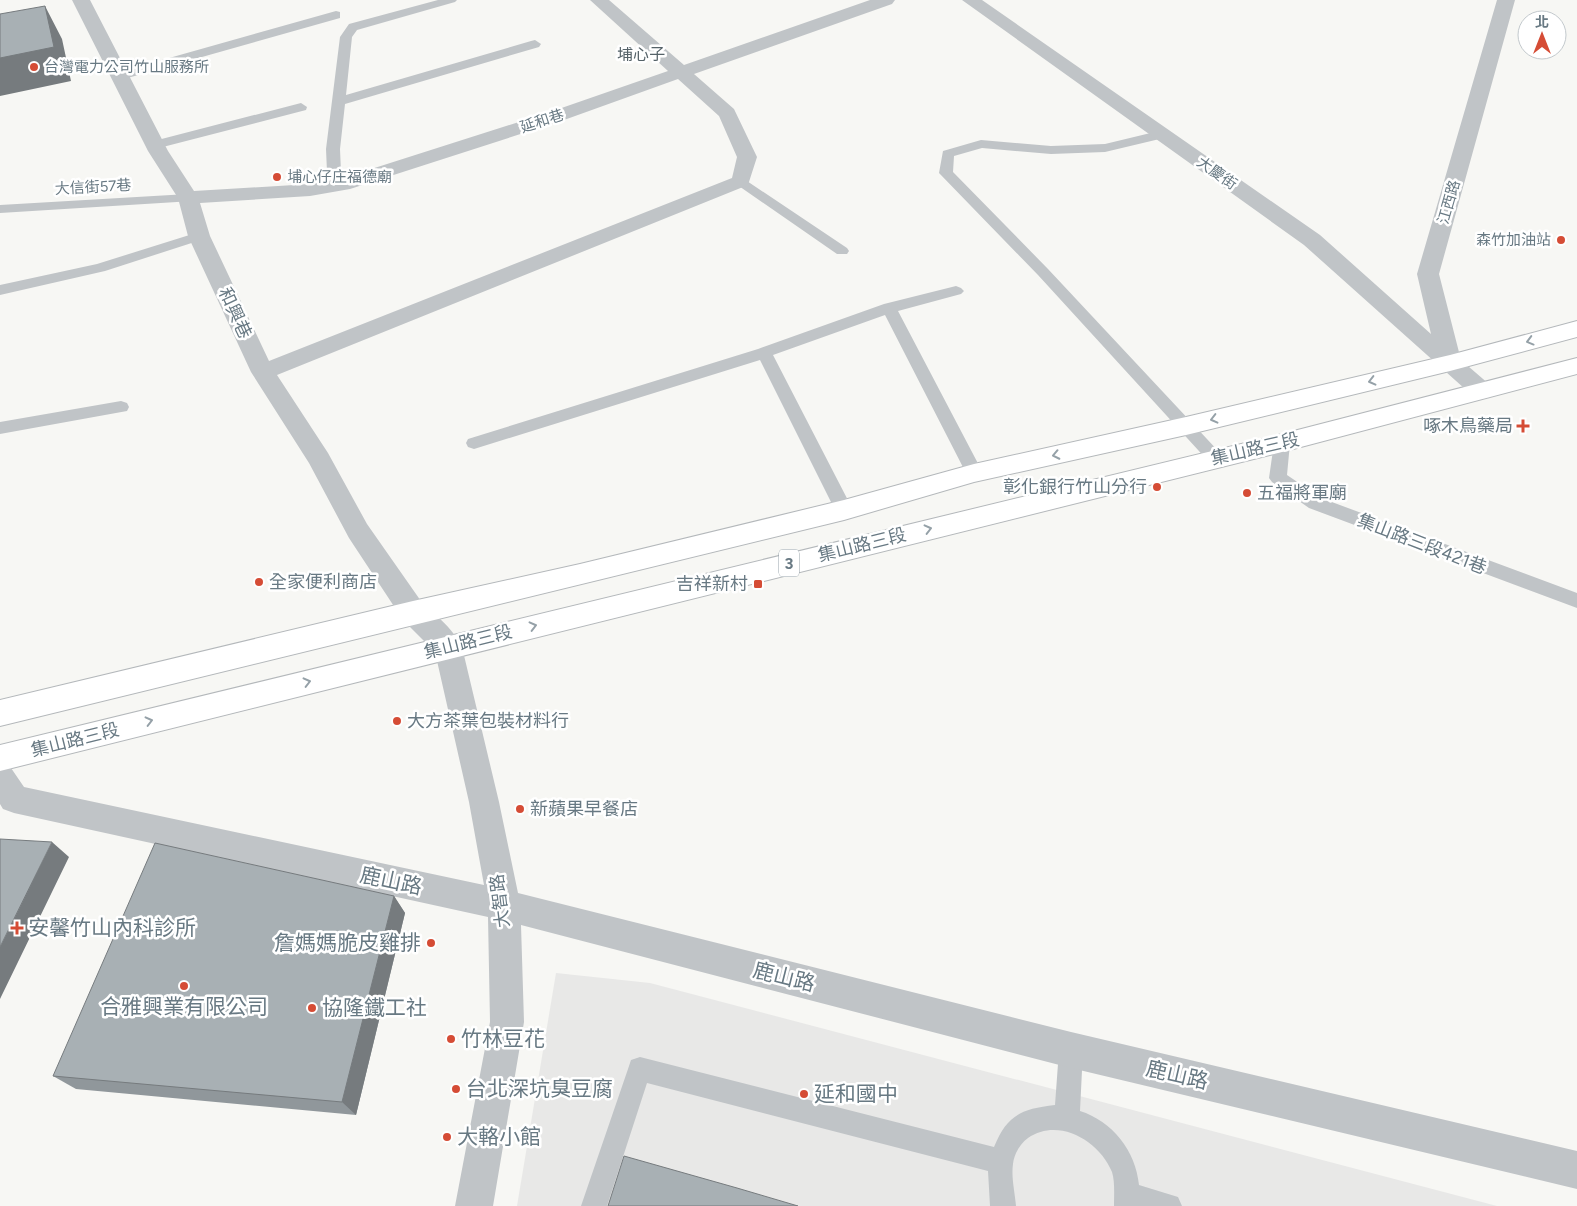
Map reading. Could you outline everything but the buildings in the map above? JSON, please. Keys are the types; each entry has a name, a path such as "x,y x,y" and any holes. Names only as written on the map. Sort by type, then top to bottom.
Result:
{"main road":[{"name":"3","path":"0,712 413,612 590,572 844,510 974,473 1186,426 1450,363 1577,329"},
{"name":"集山路三段","path":"0,758 1282,443 1577,366"}],"street":[{"name":"和興巷","path":"81,0 155,145 188,198 199,236 263,372 320,459 358,531 413,612"},
{"path":"263,372 741,181 747,157 727,113 682,71 599,0"},
{"name":"延和巷","path":"188,198 310,190 343,185 557,116 886,0"},
{"name":"大慶街","path":"971,0 1312,240 1450,363"},
{"name":"江西路","path":"1450,363 1428,274 1506,0"},
{"path":"1450,363 1482,391"},
{"path":"413,612 448,647"},
{"name":"大智路","path":"448,647 484,802 504,905 507,1022 474,1206"},
{"name":"鹿山路","path":"0,778 14,799 504,905 1071,1050 1577,1170"}],"lane":[{"path":"343,185 334,172 333,149 346,37 353,27 451,0"},
{"path":"120,76 336,15"},
{"path":"340,101 535,44"},
{"path":"155,145 301,107"},
{"path":"1163,134 1105,148 1050,150 981,144 948,154 946,173 1043,272 1215,458"},
{"path":"741,181 842,251"},
{"name":"大信街57巷","path":"0,209 188,198"},
{"path":"0,290 100,268 199,236"},
{"path":"474,443 764,353 889,308 956,291"},
{"path":"889,308 974,473"},
{"path":"764,353 844,510"},
{"path":"0,428 121,407"},
{"name":"集山路三段421巷","path":"1282,443 1278,478 1315,503 1577,601"},
{"path":"1067,1117 1071,1050"},
{"path":"594,1206 640,1069 999,1161"},
{"path":"1003,1206 997,1183 999,1161 1006,1144 1017,1130 1032,1120 1049,1116 1067,1117 1086,1124 1107,1142 1116,1153 1125,1173 1127,1200 1169,1206"}],"shaded area":[{"name":"延和國中","path":"556,973 650,983 1497,1206 517,1206"}],"place":[{"name":"台灣電力公司竹山服務所","path":"34,67"},
{"name":"埔心仔庄福德廟","path":"277,177"},
{"name":"森竹加油站","path":"1561,240"},
{"name":"啄木鳥藥局","path":"1523,426"},
{"name":"彰化銀行竹山分行","path":"1157,487"},
{"name":"五福將軍廟","path":"1247,493"},
{"name":"全家便利商店","path":"259,582"},
{"name":"吉祥新村","path":"758,584"},
{"name":"大方茶葉包裝材料行","path":"397,721"},
{"name":"新蘋果早餐店","path":"520,809"},
{"name":"安馨竹山內科診所","path":"17,928"},
{"name":"詹媽媽脆皮雞排","path":"431,943"},
{"name":"合雅興業有限公司","path":"184,986"},
{"name":"協隆鐵工社","path":"312,1008"},
{"name":"竹林豆花","path":"451,1039"},
{"name":"台北深坑臭豆腐","path":"456,1089"},
{"name":"延和國中","path":"804,1094"},
{"name":"大輅小館","path":"447,1137"}],"district":[{"name":"埔心子","path":"641,54"}]}
